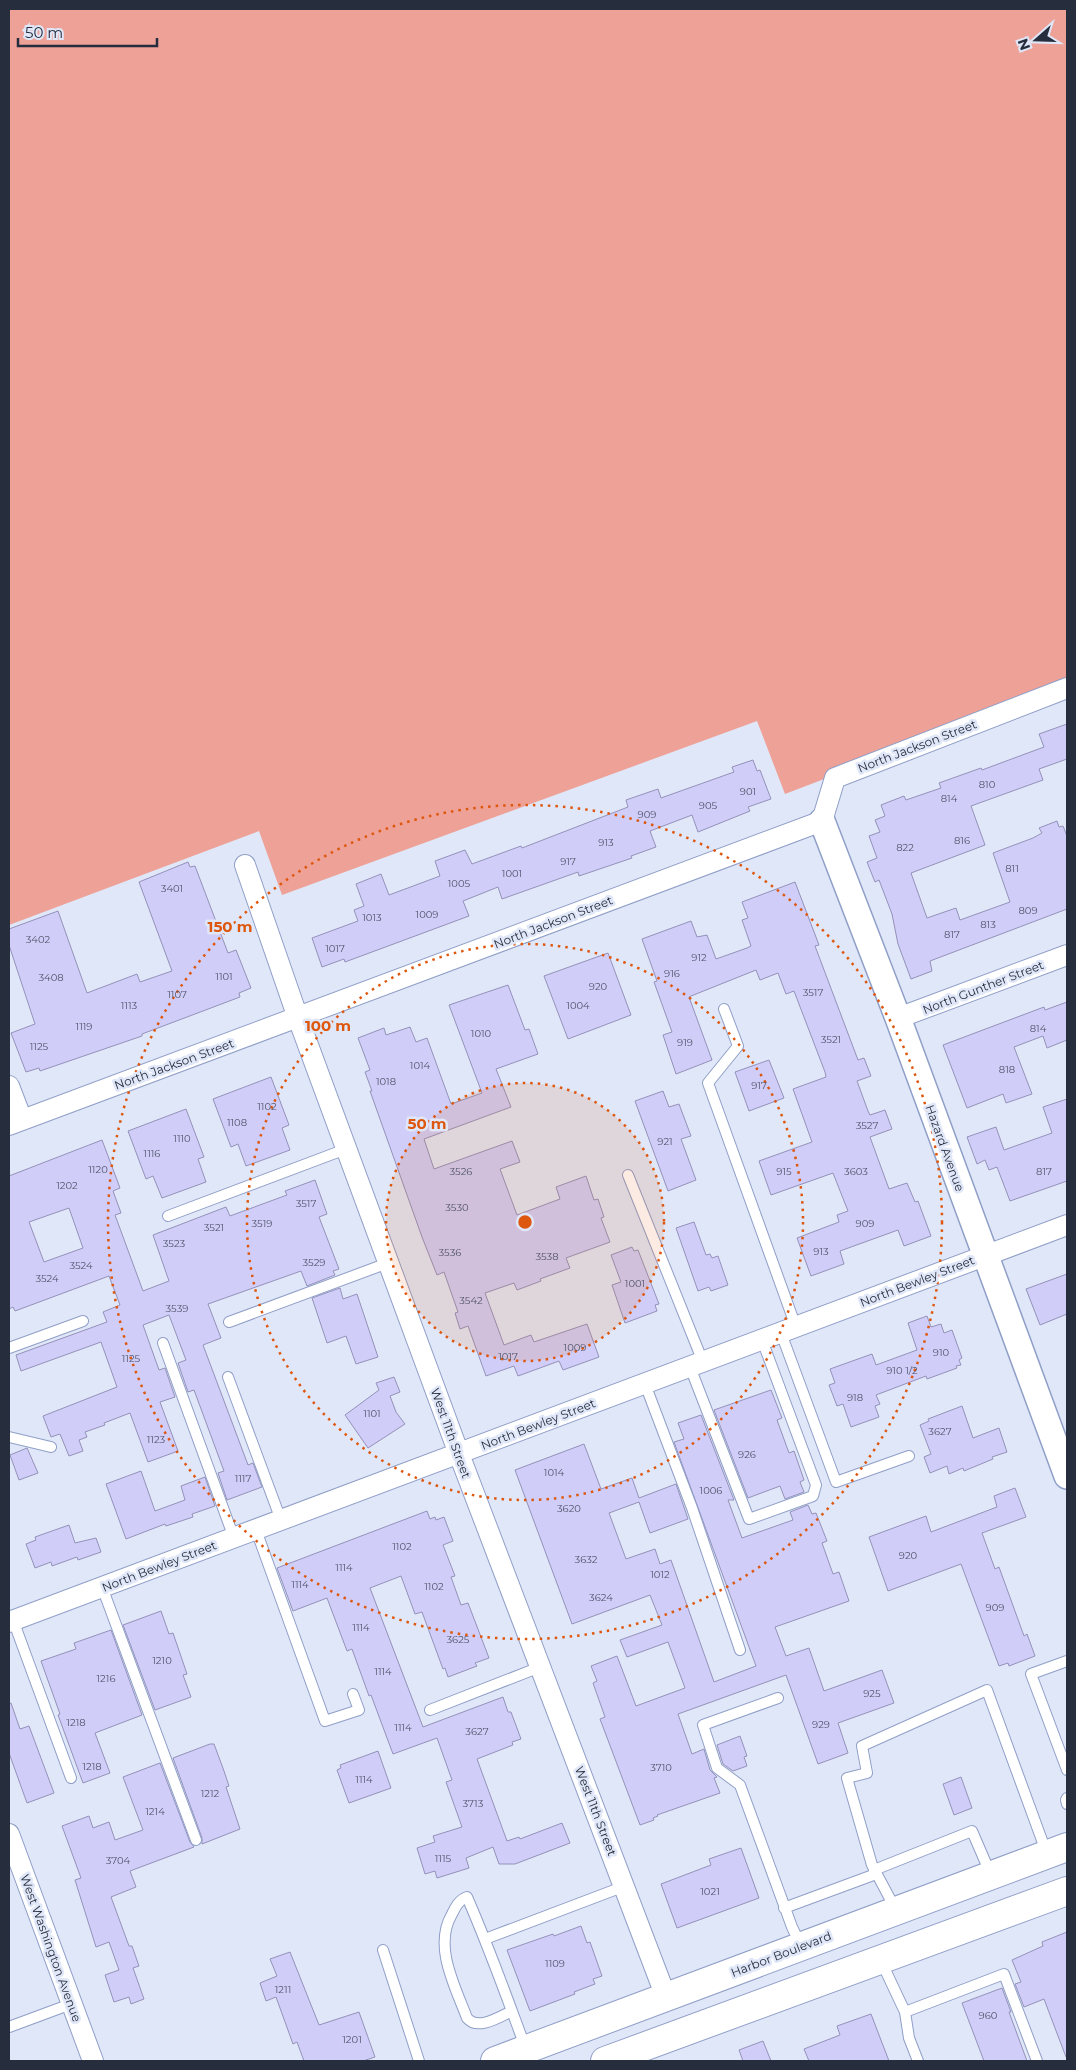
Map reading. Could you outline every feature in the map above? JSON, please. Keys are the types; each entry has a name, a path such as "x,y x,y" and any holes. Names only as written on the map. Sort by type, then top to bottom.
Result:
{"main road":[{"name":"Harbor Boulevard","path":"495,2061 1057,1851"},
{"path":"605,2061 1067,1891"}],"street":[{"name":"North Jackson Street","path":"15,1123 822,821 835,778 1067,688"},
{"name":"Hazard Avenue","path":"822,821 898,1018 1067,1476"},
{"name":"West 11th Street","path":"245,865 298,1018 459,1454 666,1997"},
{"name":"North Gunther Street","path":"898,1018 1067,955"},
{"path":"9,1086 15,1123"},
{"name":"North Bewley Street","path":"11,1621 1067,1225"},
{"name":"West Washington Avenue","path":"9,1834 93,2061"}],"lane":[{"path":"724,1009 738,1046 708,1083 836,1482 909,1456"},
{"path":"168,1216 346,1149"},
{"path":"628,1175 697,1364 749,1519 813,1496 816,1485 762,1340"},
{"path":"229,1322 388,1263"},
{"path":"9,1348 83,1321"},
{"path":"164,1342 234,1538"},
{"path":"228,1377 281,1520"},
{"path":"645,1384 692,1508 740,1650"},
{"path":"9,1437 51,1447"},
{"path":"256,1530 325,1722 359,1710 353,1694"},
{"path":"102,1587 196,1840"},
{"path":"11,1621 71,1778"},
{"path":"1067,1661 1031,1674 1067,1770"},
{"path":"430,1710 540,1667"},
{"path":"896,1911 875,1872 847,1778 867,1773 862,1746 987,1690 1057,1851"},
{"path":"778,1698 703,1725 717,1768 740,1785 784,1908 802,1947"},
{"path":"1067,1798 1067,1804"},
{"path":"784,1908 972,1831 991,1876"},
{"path":"485,1939 625,1886"},
{"path":"512,2011 478,2025 471,2023 467,2018 446,1962 444,1937 446,1924 457,1904 464,1898 467,1897 485,1939 512,2011 526,2050"},
{"path":"383,1950 419,2061"},
{"path":"880,1960 905,2012 909,2038 918,2061"},
{"path":"905,2012 1004,1974 1037,2061"},
{"path":"9,2027 71,2004"}],"shaded area":[{"path":"9,9 1067,9 1067,686 785,794 757,721 282,895 259,831 9,925"}],"building":[{"path":"1067,724 1067,759 1039,769 1043,780 971,806 985,845 911,873 927,918 956,908 960,920 1010,902 993,853 1033,838 1042,833 1039,828 1057,821 1059,827 1063,826 1067,836 1067,909 930,961 932,971 911,979 898,944 892,914 879,880 875,882 867,862 877,858 869,836 880,832 875,820 885,816 881,805 904,796 906,800 941,788 939,783 981,768 982,770 1044,747 1039,734"},
{"path":"753,760 757,771 760,770 771,799 748,807 750,811 698,832 692,815 650,831 656,847 631,856 632,858 579,876 578,872 502,899 498,887 463,901 469,916 345,962 344,959 322,967 312,938 358,921 354,910 364,906 356,884 381,874 389,895 440,876 435,861 465,850 472,864 521,846 522,848 628,807 626,800 658,789 661,798 734,772 732,767"},
{"path":"188,862 190,867 195,866 228,953 236,950 251,988 239,993 240,997 142,1034 142,1036 40,1071 39,1068 26,1072 11,1033 35,1024 9,945 9,929 58,911 87,993 137,974 140,982 172,971 139,882"},
{"path":"795,882 819,945 815,946 858,1060 864,1058 871,1076 857,1081 868,1111 870,1115 885,1110 892,1129 870,1137 889,1189 907,1183 915,1202 918,1201 931,1236 904,1246 898,1230 840,1251 844,1264 811,1276 797,1238 839,1222 837,1215 848,1211 833,1173 771,1195 759,1161 812,1142 793,1089 826,1077 794,991 786,994 778,973 760,980 756,970 689,997 712,1060 676,1074 663,1035 672,1032 654,982 657,981 642,939 691,921 697,937 707,935 716,959 747,948 751,946 742,920 748,918 742,902"},
{"path":"608,953 631,1015 568,1039 544,976"},
{"path":"508,985 525,1030 529,1029 538,1054 496,1069 511,1107 424,1139 434,1169 512,1141 520,1162 500,1169 517,1215 560,1199 556,1187 586,1176 594,1200 598,1199 604,1217 601,1218 610,1242 566,1258 570,1268 540,1279 541,1281 517,1290 514,1283 485,1293 504,1345 531,1335 534,1342 587,1324 599,1357 563,1370 559,1361 518,1376 514,1366 486,1376 468,1326 460,1329 455,1313 458,1312 444,1272 437,1275 422,1237 370,1091 372,1091 365,1072 370,1070 358,1038 384,1028 386,1035 410,1027 416,1042 427,1038 451,1104 482,1093 449,1005"},
{"path":"1067,1002 1067,1040 1047,1048 1043,1036 1014,1047 1032,1094 1006,1103 1003,1094 967,1108 943,1045 1044,1007 1045,1010"},
{"path":"769,1060 784,1098 749,1111 735,1072"},
{"path":"271,1077 289,1125 282,1128 290,1150 246,1166 238,1144 231,1147 213,1099"},
{"path":"663,1091 669,1107 679,1104 691,1136 681,1139 696,1180 668,1191 635,1101"},
{"path":"1067,1099 1067,1181 1010,1201 997,1167 989,1170 985,1160 977,1164 967,1137 996,1127 1004,1150 1052,1133 1043,1107"},
{"path":"186,1109 204,1157 198,1159 206,1182 162,1198 153,1176 146,1179 128,1131"},
{"path":"102,1140 120,1188 113,1191 121,1213 115,1215 143,1291 169,1281 153,1235 226,1207 230,1216 287,1195 285,1191 315,1180 327,1214 319,1217 339,1269 333,1271 335,1275 307,1286 301,1271 208,1304 221,1338 203,1345 248,1465 253,1463 262,1487 227,1500 218,1473 224,1471 194,1390 188,1392 178,1363 186,1360 169,1315 143,1325 159,1370 165,1368 175,1397 160,1402 178,1451 148,1462 130,1413 85,1432 87,1437 79,1440 83,1451 69,1456 60,1434 51,1437 43,1416 117,1387 101,1342 21,1371 16,1355 107,1322 103,1312 120,1305 109,1276 15,1311 13,1307 9,1309 9,1176","holes":["69,1208 83,1248 44,1262 29,1222"]},
{"path":"694,1222 706,1255 710,1254 712,1258 718,1256 728,1285 711,1291 709,1287 698,1291 676,1228"},
{"path":"632,1247 634,1251 638,1250 659,1304 655,1305 657,1311 625,1323 612,1285 621,1282 611,1255"},
{"path":"1067,1274 1067,1314 1040,1325 1026,1289"},
{"path":"340,1288 343,1299 357,1294 378,1357 356,1364 346,1336 327,1343 312,1298"},
{"path":"927,1316 931,1327 941,1324 944,1333 952,1330 962,1358 959,1360 961,1365 927,1379 926,1376 876,1395 880,1404 875,1406 879,1417 851,1427 843,1404 837,1406 829,1385 835,1383 830,1369 872,1354 876,1365 917,1350 908,1323"},
{"path":"394,1377 400,1392 390,1396 396,1412 405,1424 368,1448 345,1415 379,1390 376,1383"},
{"path":"771,1390 782,1418 777,1420 789,1453 794,1451 804,1480 800,1482 804,1492 785,1499 780,1486 748,1498 714,1410"},
{"path":"962,1406 973,1438 999,1428 1007,1452 964,1471 963,1468 949,1474 947,1466 930,1473 924,1457 931,1454 920,1425 929,1421 928,1419"},
{"path":"701,1415 734,1500 728,1500 742,1538 793,1520 790,1512 808,1505 812,1514 816,1513 827,1541 822,1543 833,1574 839,1572 849,1601 775,1627 786,1656 809,1648 824,1691 882,1670 894,1703 838,1723 848,1753 818,1764 786,1675 678,1714 692,1754 704,1749 710,1770 717,1777 714,1778 720,1793 657,1815 653,1818 654,1820 640,1825 600,1719 605,1717 593,1683 597,1681 591,1666 617,1656 636,1706 685,1688 668,1642 627,1657 620,1640 662,1625 650,1595 572,1624 515,1470 584,1444 601,1489 632,1478 639,1498 676,1484 688,1519 650,1533 639,1502 609,1513 626,1559 655,1549 660,1564 671,1560 714,1682 756,1666 674,1442 684,1439 678,1423"},
{"path":"27,1448 38,1473 19,1480 10,1455"},
{"path":"141,1471 155,1511 185,1500 181,1486 205,1477 215,1506 192,1514 193,1517 166,1526 165,1524 126,1539 106,1484"},
{"path":"1015,1488 1026,1517 982,1533 995,1569 999,1567 1024,1636 1027,1634 1035,1656 1009,1666 1008,1663 999,1666 961,1564 888,1591 869,1537 926,1516 931,1532 997,1507 994,1496"},
{"path":"427,1511 430,1519 435,1517 436,1520 444,1517 453,1541 443,1545 455,1576 451,1577 461,1605 468,1603 489,1658 475,1663 477,1666 448,1677 445,1668 443,1669 422,1612 415,1614 401,1576 370,1588 423,1727 503,1697 521,1739 512,1742 513,1745 477,1759 507,1841 519,1837 520,1839 562,1823 570,1843 515,1864 499,1864 493,1847 466,1858 469,1868 437,1878 435,1871 425,1874 417,1848 435,1842 433,1836 462,1827 446,1782 452,1780 437,1738 393,1754 352,1649 347,1651 327,1598 293,1611 277,1568"},
{"path":"69,1525 75,1543 96,1538 101,1552 78,1560 77,1557 52,1566 51,1562 35,1568 26,1544 36,1540 35,1537"},
{"path":"161,1611 169,1634 173,1633 187,1674 183,1675 191,1697 155,1710 123,1625"},
{"path":"111,1630 142,1715 95,1733 110,1773 83,1783 58,1715 60,1714 41,1661 76,1649 74,1643"},
{"path":"11,1703 20,1729 29,1726 54,1793 27,1803 9,1753 9,1704"},
{"path":"740,1736 747,1756 744,1757 747,1766 733,1771 723,1764 717,1745"},
{"path":"214,1744 224,1771 229,1786 226,1787 240,1829 202,1844 202,1838 173,1758"},
{"path":"378,1751 391,1788 349,1803 337,1770 341,1768 340,1765"},
{"path":"160,1763 190,1842 194,1847 130,1871 136,1887 111,1897 129,1946 132,1946 139,1966 133,1968 144,1999 131,2004 129,1997 114,2002 105,1975 119,1970 109,1942 96,1947 75,1880 81,1878 62,1826 89,1816 93,1828 109,1822 115,1840 143,1830 123,1777"},
{"path":"961,1777 972,1808 954,1815 943,1784"},
{"path":"741,1848 759,1898 677,1928 661,1884 711,1865 709,1859"},
{"path":"581,1926 587,1943 590,1942 602,1976 593,1979 595,1984 574,1992 575,1994 530,2011 507,1950"},
{"path":"1067,1932 1066,2057 1044,1999 1024,2007 1015,1984 1021,1982 1012,1960 1043,1946 1042,1942"},
{"path":"290,1952 319,2025 359,2012 375,2057 363,2061 304,2061 297,2042 293,2044 276,1997 266,2001 260,1983 277,1976 270,1959"},
{"path":"1002,1988 1027,2061 984,2061 962,2003"},
{"path":"871,2014 889,2061 809,2061 804,2049 840,2035 837,2026"},
{"path":"763,2041 771,2061 743,2061 739,2050"}]}
